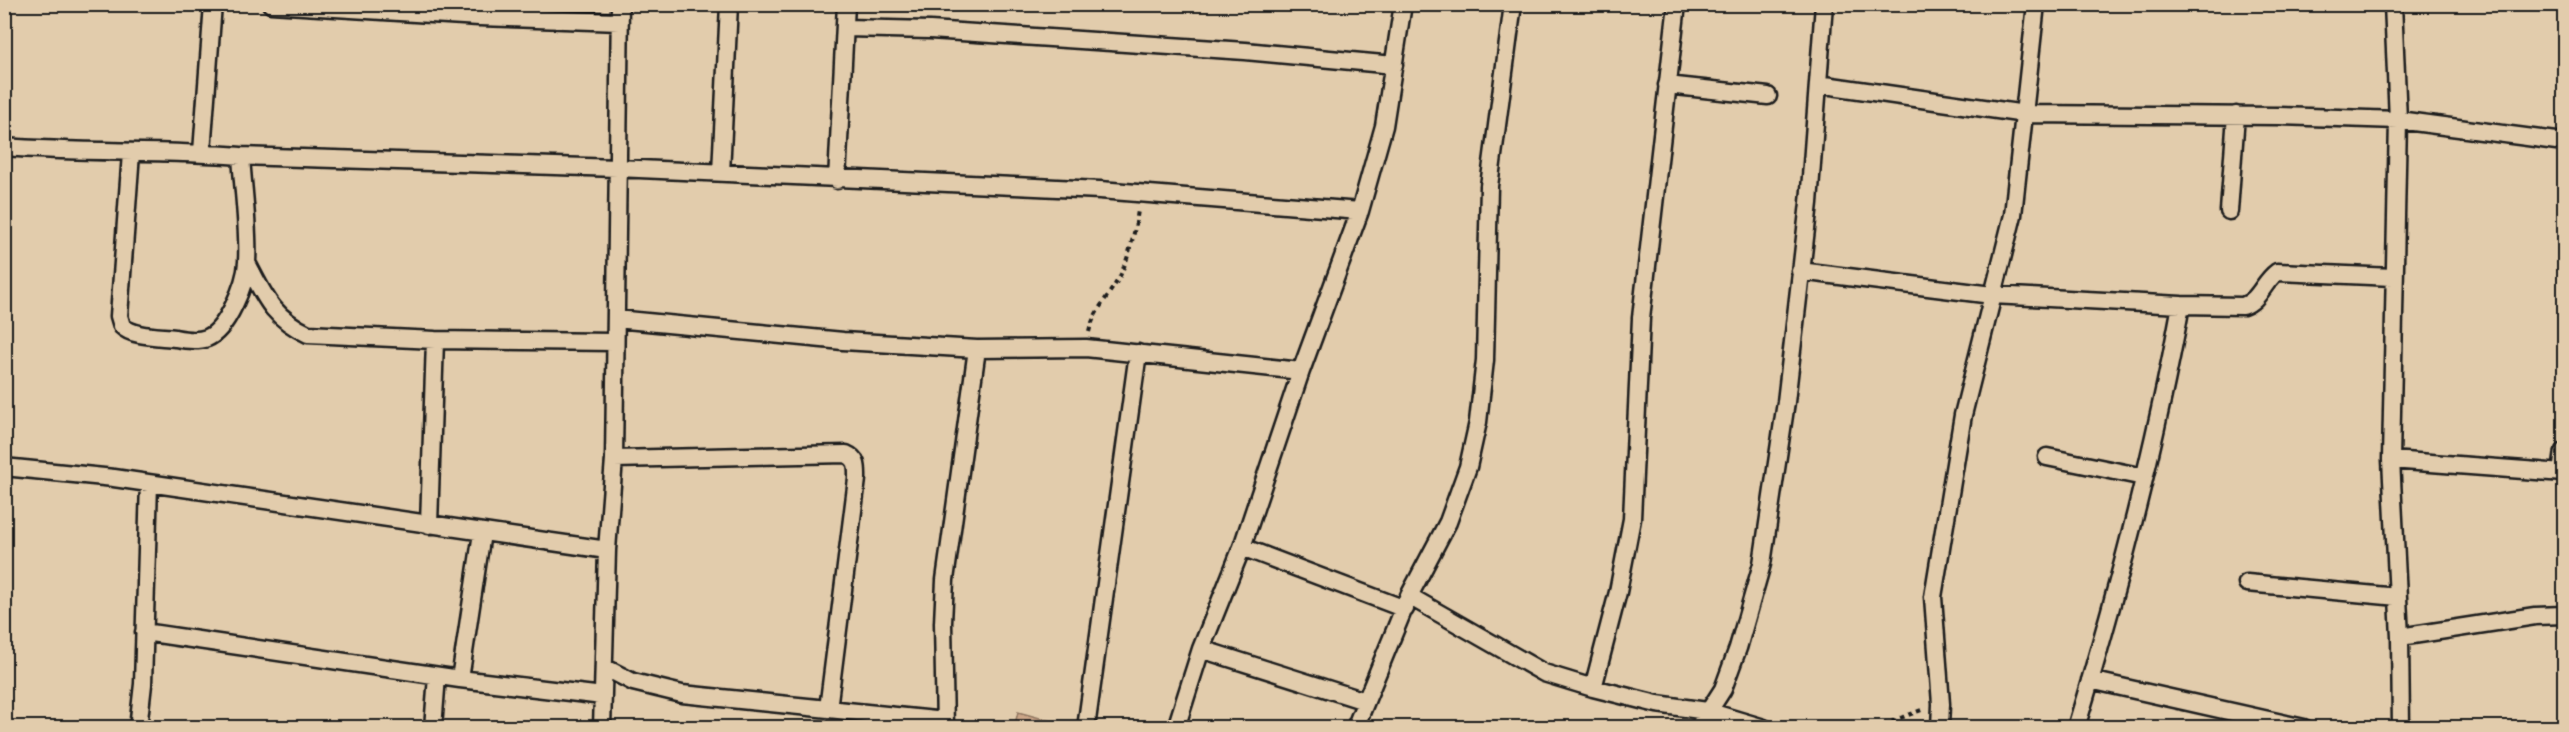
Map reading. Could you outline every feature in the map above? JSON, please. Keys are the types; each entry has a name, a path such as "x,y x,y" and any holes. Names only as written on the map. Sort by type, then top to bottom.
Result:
{"street":[{"path":"202,152 213,4"},
{"path":"271,4 479,17 620,22"},
{"path":"602,728 607,550 614,459 621,4"},
{"path":"721,173 729,4"},
{"path":"837,180 846,4"},
{"path":"1176,728 1201,650 1242,548 1301,371 1360,210 1384,126 1403,4"},
{"path":"1355,728 1407,602 1448,522 1468,467 1478,422 1485,360 1489,186 1513,4"},
{"path":"1593,688 1616,602 1632,519 1641,318 1677,4"},
{"path":"1698,728 1722,689 1738,648 1762,564 1786,402 1809,203 1824,4"},
{"path":"1940,728 1941,704 1933,597 1963,416 2013,216 2036,4"},
{"path":"2393,4 2398,120 2391,460 2400,637 2401,728"},
{"path":"846,28 930,30 1245,51 1394,65"},
{"path":"1818,84 2025,114 2236,115 2398,120 2565,142"},
{"path":"1667,85 1768,96"},
{"path":"2229,211 2236,115"},
{"path":"4,147 617,168 1141,193 1360,210"},
{"path":"131,153 119,316 125,330 181,339 208,338 216,332 236,302 247,263 241,156"},
{"path":"247,263 275,313 293,327 308,334 435,340 614,342"},
{"path":"1800,271 1992,295 2243,306 2251,303 2270,277 2277,272 2393,277"},
{"path":"2076,728 2144,477 2170,369 2181,305"},
{"path":"616,319 843,341 977,349 1086,348 1301,371"},
{"path":"429,525 435,340"},
{"path":"604,667 633,682 657,690 945,724 943,623 945,580 977,349"},
{"path":"1086,728 1138,353"},
{"path":"2391,460 2563,473 2565,451"},
{"path":"614,459 846,454 853,457 857,462 857,478 828,709"},
{"path":"2047,458 2144,477"},
{"path":"4,467 149,483 607,550"},
{"path":"138,728 143,684 149,483"},
{"path":"460,680 482,533"},
{"path":"1242,548 1407,602 1544,673 1593,688 1657,704 1707,711 1764,728"},
{"path":"2247,583 2398,597"},
{"path":"2400,637 2535,616 2565,615"},
{"path":"144,633 460,680 603,696"},
{"path":"1201,650 1365,701"},
{"path":"433,728 437,676"},
{"path":"2090,681 2304,728"}],"path":[{"path":"1086,348 1096,311 1119,278 1127,256 1141,193"},
{"path":"1875,728 1941,704"}],"building":[{"path":"1018,712 1051,721 1049,728 1014,728"}]}
